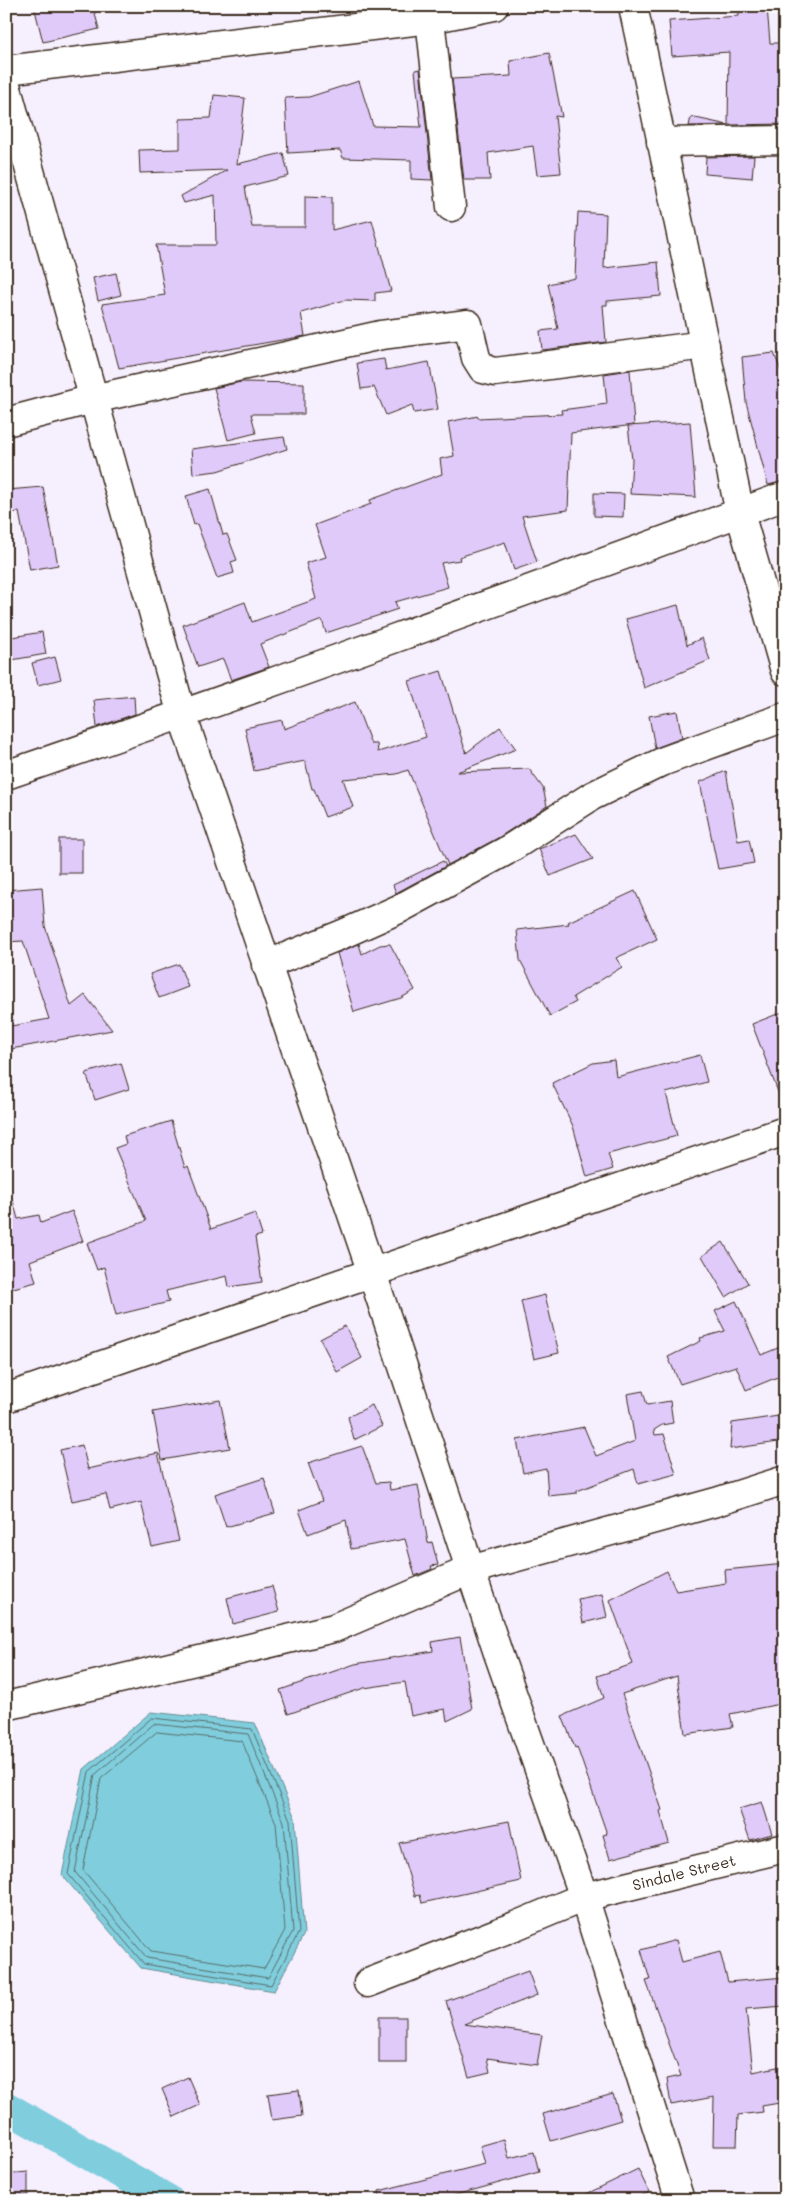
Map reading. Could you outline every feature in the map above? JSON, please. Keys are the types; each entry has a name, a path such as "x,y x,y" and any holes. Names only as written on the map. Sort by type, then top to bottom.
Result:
{"street":[{"path":"6,70 430,19 494,6"},
{"path":"633,6 740,513 785,671"},
{"path":"430,19 451,207"},
{"path":"6,85 182,715 372,1273 470,1570 584,1897 680,2200"},
{"path":"661,142 785,140"},
{"path":"6,422 93,398 381,335 468,324 476,358 483,370 496,372 704,345"},
{"path":"6,775 182,715 556,581 785,496"},
{"path":"266,965 400,909 506,851 592,796 664,761 785,717"},
{"path":"6,1398 785,1131"},
{"path":"6,1706 334,1628 470,1570 716,1502 785,1480"},
{"name":"Sindale Street","path":"368,1983 584,1897 785,1848"}],"water":[{"path":"151,1712 255,1723 295,1818 304,1934 274,1991 141,1968 62,1875 84,1769"}],"building":[{"path":"34,6 93,6 99,29 43,42"},
{"path":"767,7 770,43 785,43 785,124 728,125 729,52 672,56 669,21 739,16 739,10"},
{"path":"549,53 562,117 555,116 561,173 537,175 533,146 488,153 490,180 464,180 452,79 511,76 510,61"},
{"path":"420,69 432,180 411,179 411,160 343,158 340,150 288,153 285,98 309,97 359,81 373,126 421,127 415,70"},
{"path":"214,95 245,98 237,164 283,153 289,176 245,187 252,227 305,227 305,196 332,197 332,230 372,220 391,291 375,293 375,301 345,300 301,313 305,336 119,368 102,304 165,295 156,245 216,245 215,195 184,203 181,196 227,170 140,173 139,150 180,149 180,119 211,118"},
{"path":"691,117 728,125 689,126"},
{"path":"754,156 752,178 705,174 706,157"},
{"path":"578,212 606,214 604,268 658,262 661,296 607,301 607,305 603,305 606,342 542,350 540,331 558,329 548,284 575,278"},
{"path":"116,273 121,295 98,301 93,278"},
{"path":"774,353 785,381 785,481 768,485 746,402 742,357"},
{"path":"384,359 386,370 429,362 438,409 414,413 412,405 386,415 374,387 361,389 357,363"},
{"path":"630,370 634,425 571,433 568,510 522,516 537,562 514,570 505,542 459,557 460,560 441,563 448,587 395,602 398,609 326,633 322,620 260,644 269,667 231,680 223,659 198,667 183,625 245,602 252,622 316,599 306,563 326,557 315,525 371,504 370,500 442,474 440,459 454,456 448,422 478,416 478,418 562,414 561,410 607,404 604,374"},
{"path":"241,382 304,383 304,414 251,414 256,433 228,440 214,388"},
{"path":"690,422 696,497 630,494 632,460 628,426"},
{"path":"284,437 287,449 217,471 193,474 191,449"},
{"path":"43,487 58,565 30,570 19,512 10,513 7,490"},
{"path":"210,489 223,535 227,534 237,560 231,562 234,573 217,578 197,524 194,525 186,496"},
{"path":"594,493 624,494 623,517 594,516"},
{"path":"678,605 687,645 702,638 710,660 644,688 626,619"},
{"path":"42,632 46,654 6,661 6,638"},
{"path":"55,657 61,679 38,685 32,663"},
{"path":"441,671 466,753 500,727 516,749 457,772 529,769 543,788 547,806 498,838 448,865 408,770 397,774 343,779 353,807 325,817 314,789 312,789 305,761 254,771 245,728 282,720 284,729 355,702 371,744 377,744 378,752 426,737 409,681"},
{"path":"134,696 135,714 97,727 94,700"},
{"path":"677,711 682,738 655,748 649,716"},
{"path":"726,771 738,841 749,839 754,863 718,869 700,782"},
{"path":"576,834 593,859 550,876 539,849"},
{"path":"59,839 82,839 82,873 59,873"},
{"path":"443,861 446,866 396,893 393,885"},
{"path":"42,887 45,926 71,1006 85,995 112,1030 6,1050 6,1027 49,1019 23,941 6,942 6,890"},
{"path":"635,891 657,939 616,958 622,967 573,997 576,1002 550,1016 520,960 517,930 569,924 568,922"},
{"path":"359,944 362,954 380,945 390,944 415,990 401,998 354,1012 337,953"},
{"path":"179,964 188,987 159,998 150,974"},
{"path":"785,1011 785,1105 783,1105 752,1024"},
{"path":"700,1055 707,1082 666,1093 677,1136 608,1154 613,1169 587,1177 573,1126 552,1083 593,1063 614,1060 616,1077"},
{"path":"121,1063 129,1089 95,1100 86,1073"},
{"path":"171,1121 185,1168 188,1166 211,1229 255,1213 262,1235 255,1237 262,1282 229,1287 227,1276 166,1291 169,1302 116,1315 104,1267 97,1270 87,1243 146,1221 115,1148 126,1144 124,1136"},
{"path":"13,1201 18,1219 39,1215 41,1223 72,1211 83,1241 30,1261 36,1282 6,1290 6,1202"},
{"path":"723,1242 748,1283 726,1297 702,1256"},
{"path":"545,1295 559,1353 534,1359 521,1301"},
{"path":"736,1301 761,1355 785,1345 785,1374 746,1390 736,1366 680,1384 668,1357 701,1341 700,1338 725,1331 715,1311"},
{"path":"345,1326 362,1358 337,1372 320,1339"},
{"path":"643,1391 647,1405 670,1401 673,1423 662,1425 654,1430 655,1435 664,1434 676,1474 638,1484 634,1469 577,1491 577,1493 548,1496 546,1468 523,1473 517,1440 584,1427 596,1456 635,1441 627,1394"},
{"path":"220,1400 230,1448 162,1460 153,1412"},
{"path":"372,1405 382,1426 354,1440 348,1417"},
{"path":"785,1415 785,1441 730,1449 732,1423"},
{"path":"82,1445 88,1469 158,1453 179,1541 152,1547 141,1502 110,1510 106,1494 72,1501 60,1450"},
{"path":"362,1446 376,1483 389,1482 390,1490 418,1485 428,1543 432,1542 438,1565 431,1566 432,1569 415,1576 405,1539 351,1549 346,1520 308,1534 299,1510 322,1501 308,1463"},
{"path":"264,1478 275,1513 226,1527 215,1494"},
{"path":"785,1564 785,1703 730,1714 733,1727 685,1734 677,1676 622,1694 662,1810 660,1811 669,1843 610,1859 603,1835 607,1834 577,1747 575,1748 562,1716 604,1698 597,1676 633,1664 610,1600 667,1571 676,1591 726,1583 725,1570"},
{"path":"272,1586 279,1612 233,1624 227,1598"},
{"path":"602,1594 607,1617 583,1623 578,1599"},
{"path":"460,1637 472,1709 447,1721 445,1709 411,1716 405,1682 364,1688 288,1714 280,1690 355,1664 433,1651 432,1642"},
{"path":"762,1802 772,1834 750,1840 739,1809"},
{"path":"509,1821 521,1881 422,1903 420,1895 415,1896 399,1843"},
{"path":"676,1940 682,1962 720,1952 728,1982 785,1977 785,2006 746,2009 753,2072 782,2066 785,2102 762,2106 763,2112 738,2115 737,2146 713,2146 714,2097 671,2105 667,2079 681,2076 646,1981 650,1980 641,1950"},
{"path":"528,1971 537,1995 464,2024 542,2035 537,2065 487,2058 490,2072 469,2077 446,2001"},
{"path":"379,2017 406,2017 406,2063 379,2063"},
{"path":"188,2077 200,2105 174,2117 162,2089"},
{"path":"299,2090 302,2116 272,2120 268,2094"},
{"path":"613,2094 621,2120 551,2141 543,2114"},
{"path":"504,2139 509,2158 534,2152 539,2172 452,2196 453,2200 380,2200 379,2191 485,2164 480,2146"},
{"path":"638,2169 649,2192 633,2200 574,2200"},
{"path":"28,2172 28,2195 6,2196 6,2174"}],"waterway":[{"path":"6,2107 168,2200"}]}
